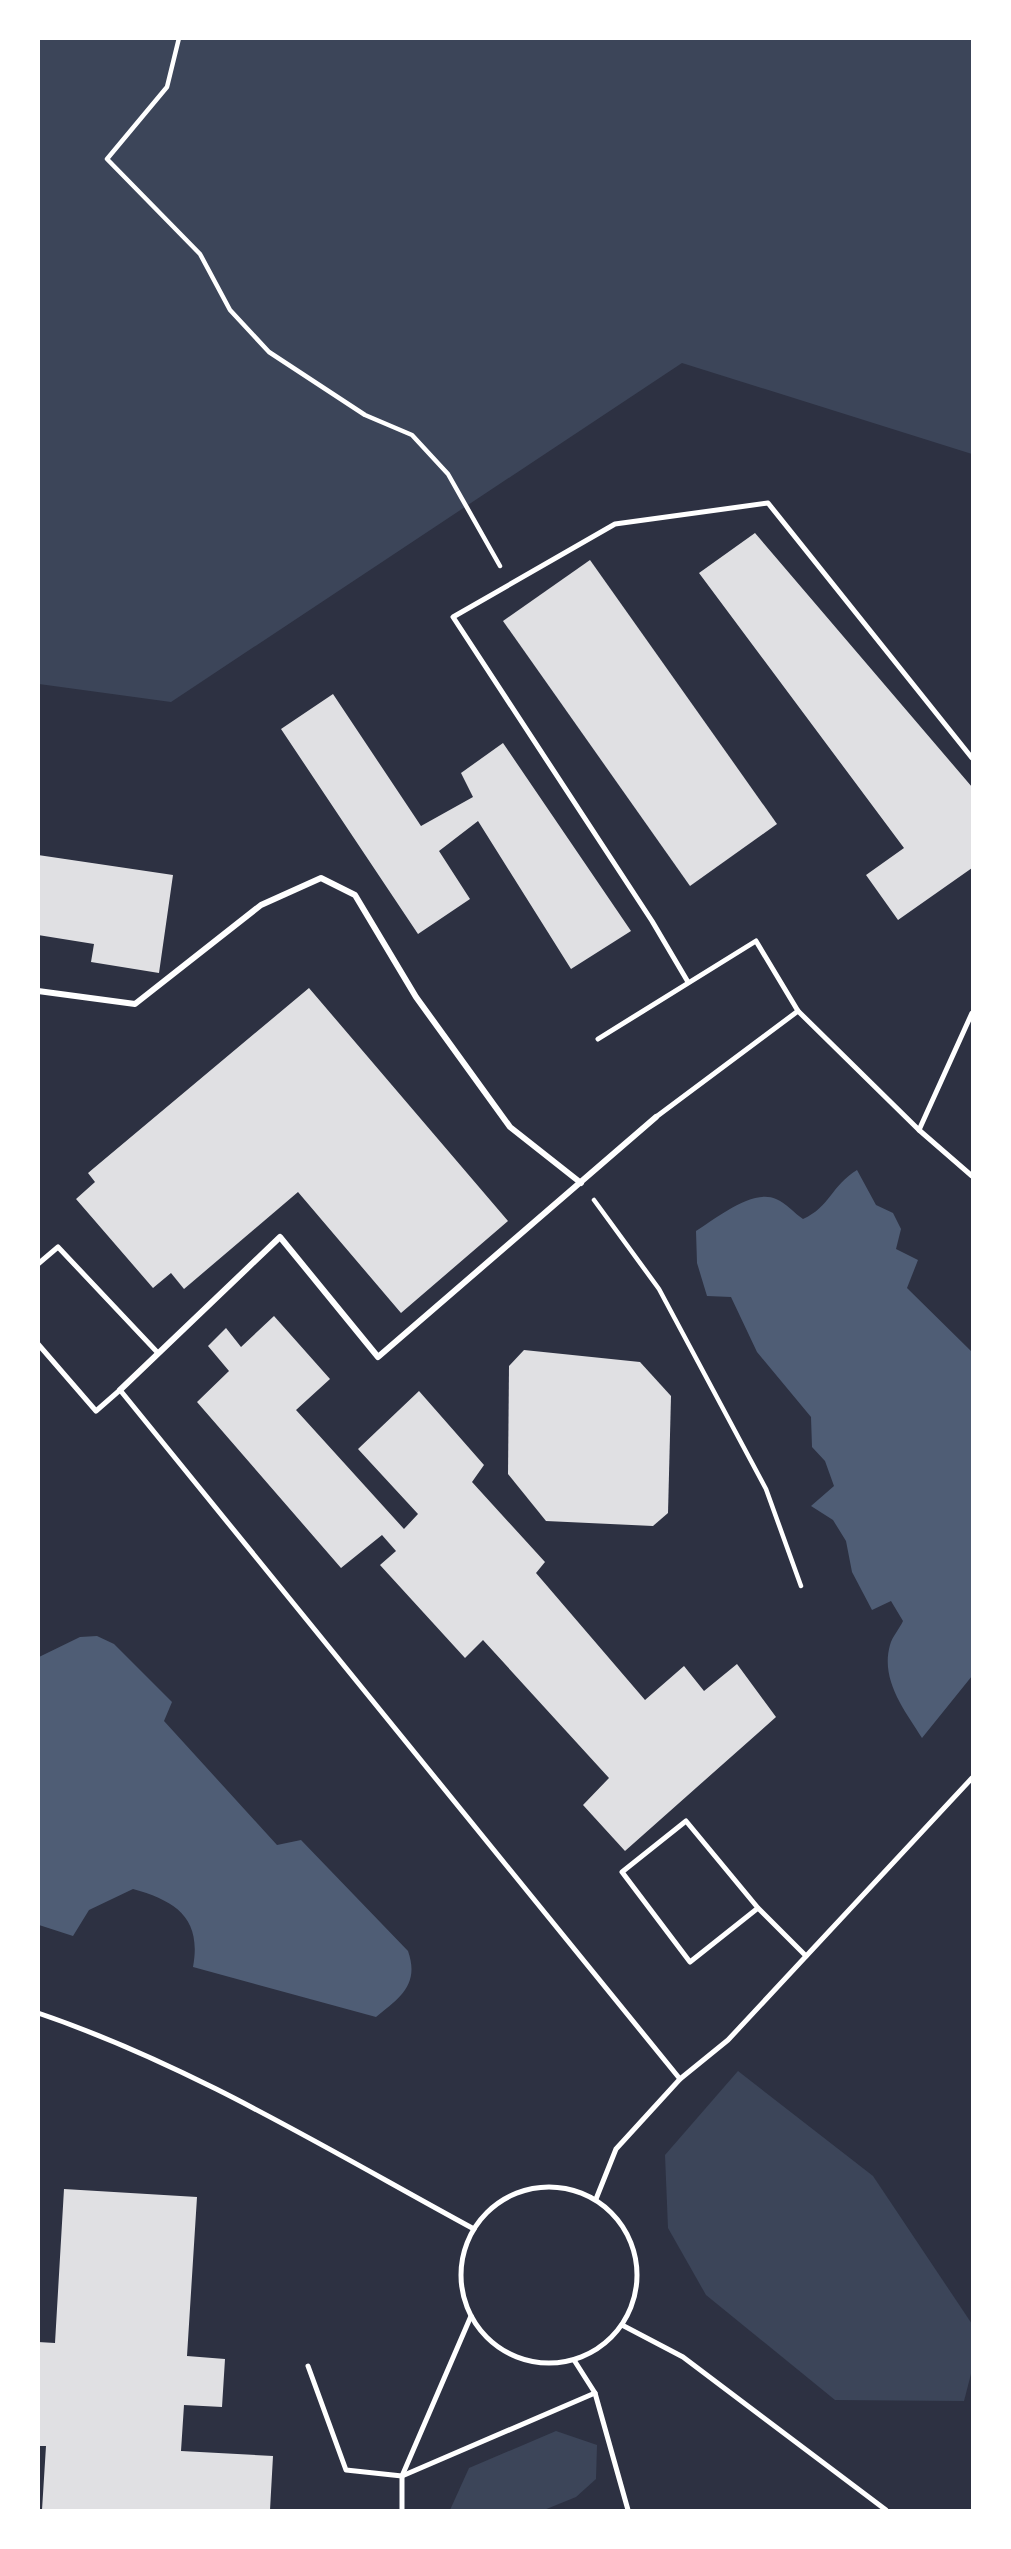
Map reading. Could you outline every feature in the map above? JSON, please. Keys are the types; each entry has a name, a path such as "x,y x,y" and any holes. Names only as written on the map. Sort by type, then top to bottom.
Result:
{"street":[{"path":"38,991 135,1004 261,905 321,878 355,895 416,997 510,1127 581,1183"},
{"path":"120,1390 280,1237 378,1357 656,1117"}],"lane":[{"path":"688,982 652,921 453,617 615,524 768,503 972,758"},
{"path":"598,1039 756,941 798,1011 919,1130 972,1176"},
{"path":"656,1117 798,1011"},
{"path":"919,1130 972,1013"},
{"path":"38,1264 58,1247 158,1353"},
{"path":"38,1344 96,1411 120,1390 680,2079"},
{"path":"596,2199 616,2149 680,2079 728,2040 972,1778"},
{"path":"758,1908 690,1962 622,1872 686,1821 758,1908 806,1956"},
{"path":"38,2013 116,2041 259,2112 474,2228"},
{"path":"543,2186 570,2188 596,2199 618,2218 632,2242 638,2270 634,2299 622,2325 602,2347 574,2360 544,2364 515,2357 489,2340 471,2316 461,2287 463,2257 474,2228 492,2207 515,2192 543,2186"},
{"path":"402,2511 402,2476 471,2316"},
{"path":"622,2325 683,2357 886,2511"},
{"path":"574,2360 595,2393 628,2511"},
{"path":"308,2366 346,2470 402,2476 595,2393"}],"path":[{"path":"179,38 167,87 107,159 200,254 230,310 269,352 365,415 412,435 449,474 497,560 507,586"},
{"path":"581,1183 659,1289 766,1489 801,1586"}],"shaded area":[{"path":"39,39 972,39 972,454 682,363 171,702 39,684"},
{"path":"857,1170 876,1205 893,1213 901,1229 896,1249 918,1260 907,1288 972,1352 972,1676 922,1738 896,1694 888,1670 890,1645 903,1621 891,1601 872,1610 852,1572 846,1541 833,1520 811,1506 834,1486 825,1461 812,1447 811,1417 757,1352 731,1297 707,1296 697,1263 696,1231 724,1213 746,1201 767,1197 780,1201 803,1219 819,1209 841,1183"},
{"path":"97,1636 114,1644 172,1702 164,1721 277,1845 301,1840 408,1951 411,1963 409,1982 399,1997 376,2017 193,1967 193,1936 182,1914 162,1899 133,1889 89,1910 73,1936 39,1925 39,1657 80,1637"},
{"path":"738,2071 873,2176 972,2324 972,2370 964,2401 835,2400 706,2295 668,2228 665,2155"},
{"path":"556,2431 597,2445 596,2479 576,2497 544,2510 450,2510 469,2468"}],"building":[{"path":"755,533 972,787 972,868 898,920 866,875 904,848 699,573"},
{"path":"590,560 777,824 690,886 503,621"},
{"path":"333,694 421,826 473,797 461,773 503,743 631,931 571,969 478,821 439,851 470,899 418,934 281,729"},
{"path":"38,855 173,875 159,973 91,962 94,944 38,935"},
{"path":"309,988 508,1221 401,1313 298,1192 184,1289 171,1273 153,1288 76,1199 95,1182 88,1173"},
{"path":"274,1316 330,1379 296,1410 404,1529 418,1514 358,1449 419,1391 484,1465 472,1482 545,1562 536,1573 645,1700 684,1666 704,1691 737,1664 776,1717 625,1851 583,1805 609,1778 483,1640 465,1658 380,1565 396,1551 382,1535 341,1568 197,1402 229,1371 208,1346 226,1328 241,1347"},
{"path":"524,1350 640,1362 671,1396 668,1513 653,1526 546,1521 508,1474 509,1366"},
{"path":"64,2189 197,2197 187,2356 225,2359 222,2407 184,2405 181,2451 273,2456 270,2510 42,2510 46,2446 38,2446 38,2342 55,2343"}]}
